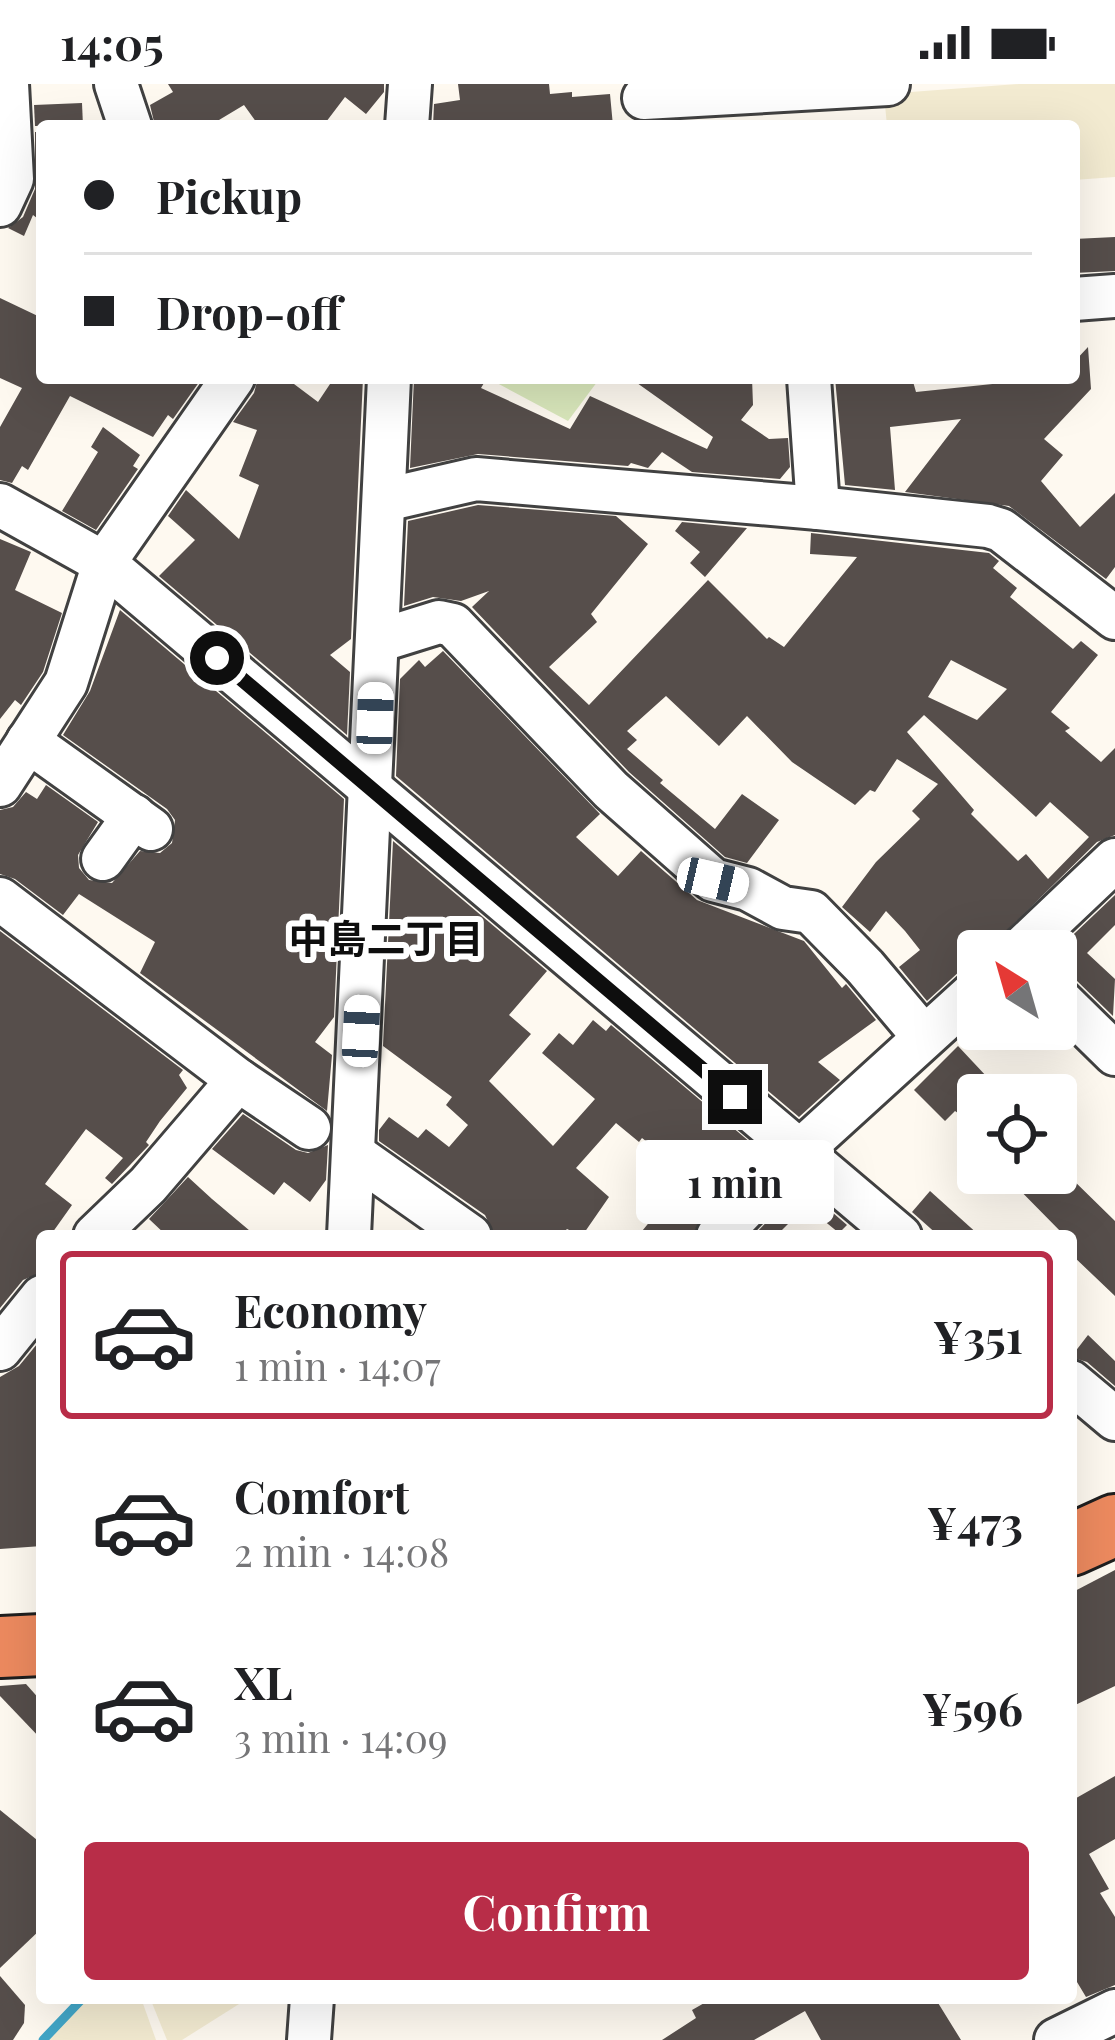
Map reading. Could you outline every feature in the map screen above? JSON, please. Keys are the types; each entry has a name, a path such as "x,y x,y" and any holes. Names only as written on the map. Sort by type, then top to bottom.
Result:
{"highway":[{"path":"1077,1542 1115,1525"},
{"path":"0,1647 36,1645"}],"street":[{"path":"0,205 12,179 7,84"},
{"path":"116,84 128,120"},
{"path":"407,120 410,84"},
{"path":"644,103 888,84"},
{"path":"1080,299 1115,296"},
{"path":"0,785 66,683 104,563 228,384"},
{"path":"350,1230 389,384"},
{"path":"809,384 818,508"},
{"path":"385,500 476,479 818,508 1001,530 1115,618"},
{"path":"0,506 104,563 893,1230"},
{"path":"378,641 439,622 453,625 611,790 713,880 748,889 783,908 811,912 924,1037"},
{"path":"28,741 142,822 103,859"},
{"path":"1041,930 1115,860"},
{"path":"0,899 238,1080 309,1128"},
{"path":"724,1230 800,1151 957,1007"},
{"path":"1077,1017 1115,1054"},
{"path":"100,1230 148,1185 238,1080"},
{"path":"355,1154 462,1230"},
{"path":"0,1349 36,1304"},
{"path":"1077,1387 1115,1419"},
{"path":"310,2040 312,2004"},
{"path":"1056,2040 1115,2011"}],"shaded area":[{"path":"1019,84 1115,84 1115,177 1080,180 1080,120 886,120 884,94"},
{"path":"72,2004 143,2004 156,2040 39,2040"},
{"path":"152,2004 239,2004 182,2040 167,2040"}],"green space":[{"path":"499,384 596,384 568,421"}],"building":[{"path":"168,84 384,84 384,92 366,114 345,97 328,120 255,120 244,105 219,120 154,120 150,105 173,92"},
{"path":"458,84 549,84 550,94 610,94 612,120 433,120 434,104 460,100"},
{"path":"82,103 83,120 36,120 35,126 34,105"},
{"path":"36,132 36,217 33,215 24,236 8,228 23,217 35,189"},
{"path":"1115,237 1115,271 1080,273 1080,239"},
{"path":"0,298 36,315 36,384 198,384 173,419 168,415 153,437 70,396 28,470 22,466 12,483 0,480 0,427 22,388 0,378"},
{"path":"1088,347 1091,389 1044,439 1063,455 1041,481 1080,527 1115,493 1115,567 1106,579 1009,506 905,492 961,419 890,427 895,490 845,485 836,384 914,384 916,392 992,384 1080,384 1080,356"},
{"path":"256,384 294,384 318,402 330,384 363,384 351,639 330,655 350,672 347,735 159,576 195,540 168,516 186,490 239,539 259,485 239,476 257,430 233,422"},
{"path":"414,384 483,384 481,388 570,429 590,396 707,449 713,437 638,384 752,384 753,405 741,420 769,439 788,438 790,467 780,479 692,472 662,452 648,468 478,454 410,468"},
{"path":"103,427 140,455 133,466 138,469 96,530 62,511 98,452 91,447"},
{"path":"478,505 616,516 648,544 591,614 597,622 549,667 589,705 708,580 767,639 784,647 857,557 810,554 811,533 989,553 999,561 993,568 1017,588 1010,597 1073,649 1081,641 1098,655 1051,712 1101,762 1115,748 1115,835 1097,842 1007,930 957,930 957,974 927,1001 899,967 920,950 905,931 886,911 870,932 842,907 876,862 920,819 912,811 938,784 897,759 875,792 870,790 855,805 792,762 747,716 719,746 666,696 627,731 637,740 627,749 715,829 742,794 779,820 747,863 725,857 629,772 472,607 489,591 461,601 433,597 404,606 408,521","holes":["951,660 1007,689 977,720 928,697","924,715 1036,817 1050,802 1089,837 1048,879 1026,854 1018,861 971,814 974,810 907,732"]},
{"path":"682,522 747,528 705,577 690,563 700,552 675,531"},
{"path":"0,539 31,552 15,590 62,613 43,672 21,705 15,700 0,719"},
{"path":"120,610 344,799 334,1017 315,1042 332,1055 327,1111 140,973 155,942 79,894 63,915 15,879 0,874 0,810 13,807 26,792 37,799 46,785 98,822 78,855 79,868 89,880 112,883 140,851 160,853 172,843 175,820 167,809 63,735 90,691"},
{"path":"443,651 600,814 576,837 618,876 641,851 697,900 804,941 876,1020 818,1062 840,1080 799,1117 396,776 400,679 419,660 425,667"},
{"path":"393,841 547,971 509,1015 531,1034 489,1081 553,1146 595,1099 542,1053 559,1033 573,1045 593,1020 606,1031 611,1025 763,1153 700,1218 695,1230 643,1230 683,1181 679,1178 685,1172 616,1123 576,1168 609,1197 586,1230 492,1230 485,1215 379,1141 379,1130 389,1117 418,1138 426,1129 449,1147 468,1125 446,1105 452,1097 383,1046"},
{"path":"1115,895 1115,925 1087,953 1115,979 1113,1016 1077,981 1077,931"},
{"path":"0,931 183,1070 179,1075 187,1088 146,1142 149,1145 112,1184 105,1178 123,1158 86,1129 45,1184 72,1205 54,1230 36,1230 36,1275 23,1280 0,1308"},
{"path":"957,1047 984,1074 957,1074 957,1112 945,1121 914,1090"},
{"path":"243,1114 296,1150 308,1153 328,1145 326,1180 310,1202 284,1182 274,1195 212,1149"},
{"path":"188,1177 249,1230 161,1230 149,1219"},
{"path":"1077,1184 1115,1221 1115,1296 1077,1260 1077,1230 1059,1230 1024,1194 1077,1194"},
{"path":"802,1186 847,1225 835,1230 806,1206 782,1230 759,1230"},
{"path":"930,1191 973,1230 932,1230 912,1212"},
{"path":"1088,1335 1115,1361 1115,1386 1077,1359 1077,1349"},
{"path":"36,1345 36,1546 0,1549 0,1377 19,1366"},
{"path":"1115,1570 1115,1686 1077,1704 1077,1590"},
{"path":"26,1684 36,1695 36,1734 0,1696 0,1686"},
{"path":"1115,1776 1115,1839 1089,1854 1109,1889 1100,1893 1115,1917 1115,1985 1086,1997 1077,1982 1077,1798"},
{"path":"0,1810 36,1839 36,1934 0,1968"},
{"path":"0,1976 25,2005 24,2023 13,2040 0,2040"},
{"path":"702,2004 939,2004 961,2040 821,2040 805,2011 754,2040 662,2040 696,2018 692,2010"}],"waterway":[{"path":"43,2040 77,2004"}],"district":[{"name":"中島二丁目","path":"386,939"}],"route":[{"path":"217,658 735,1097"}]}
